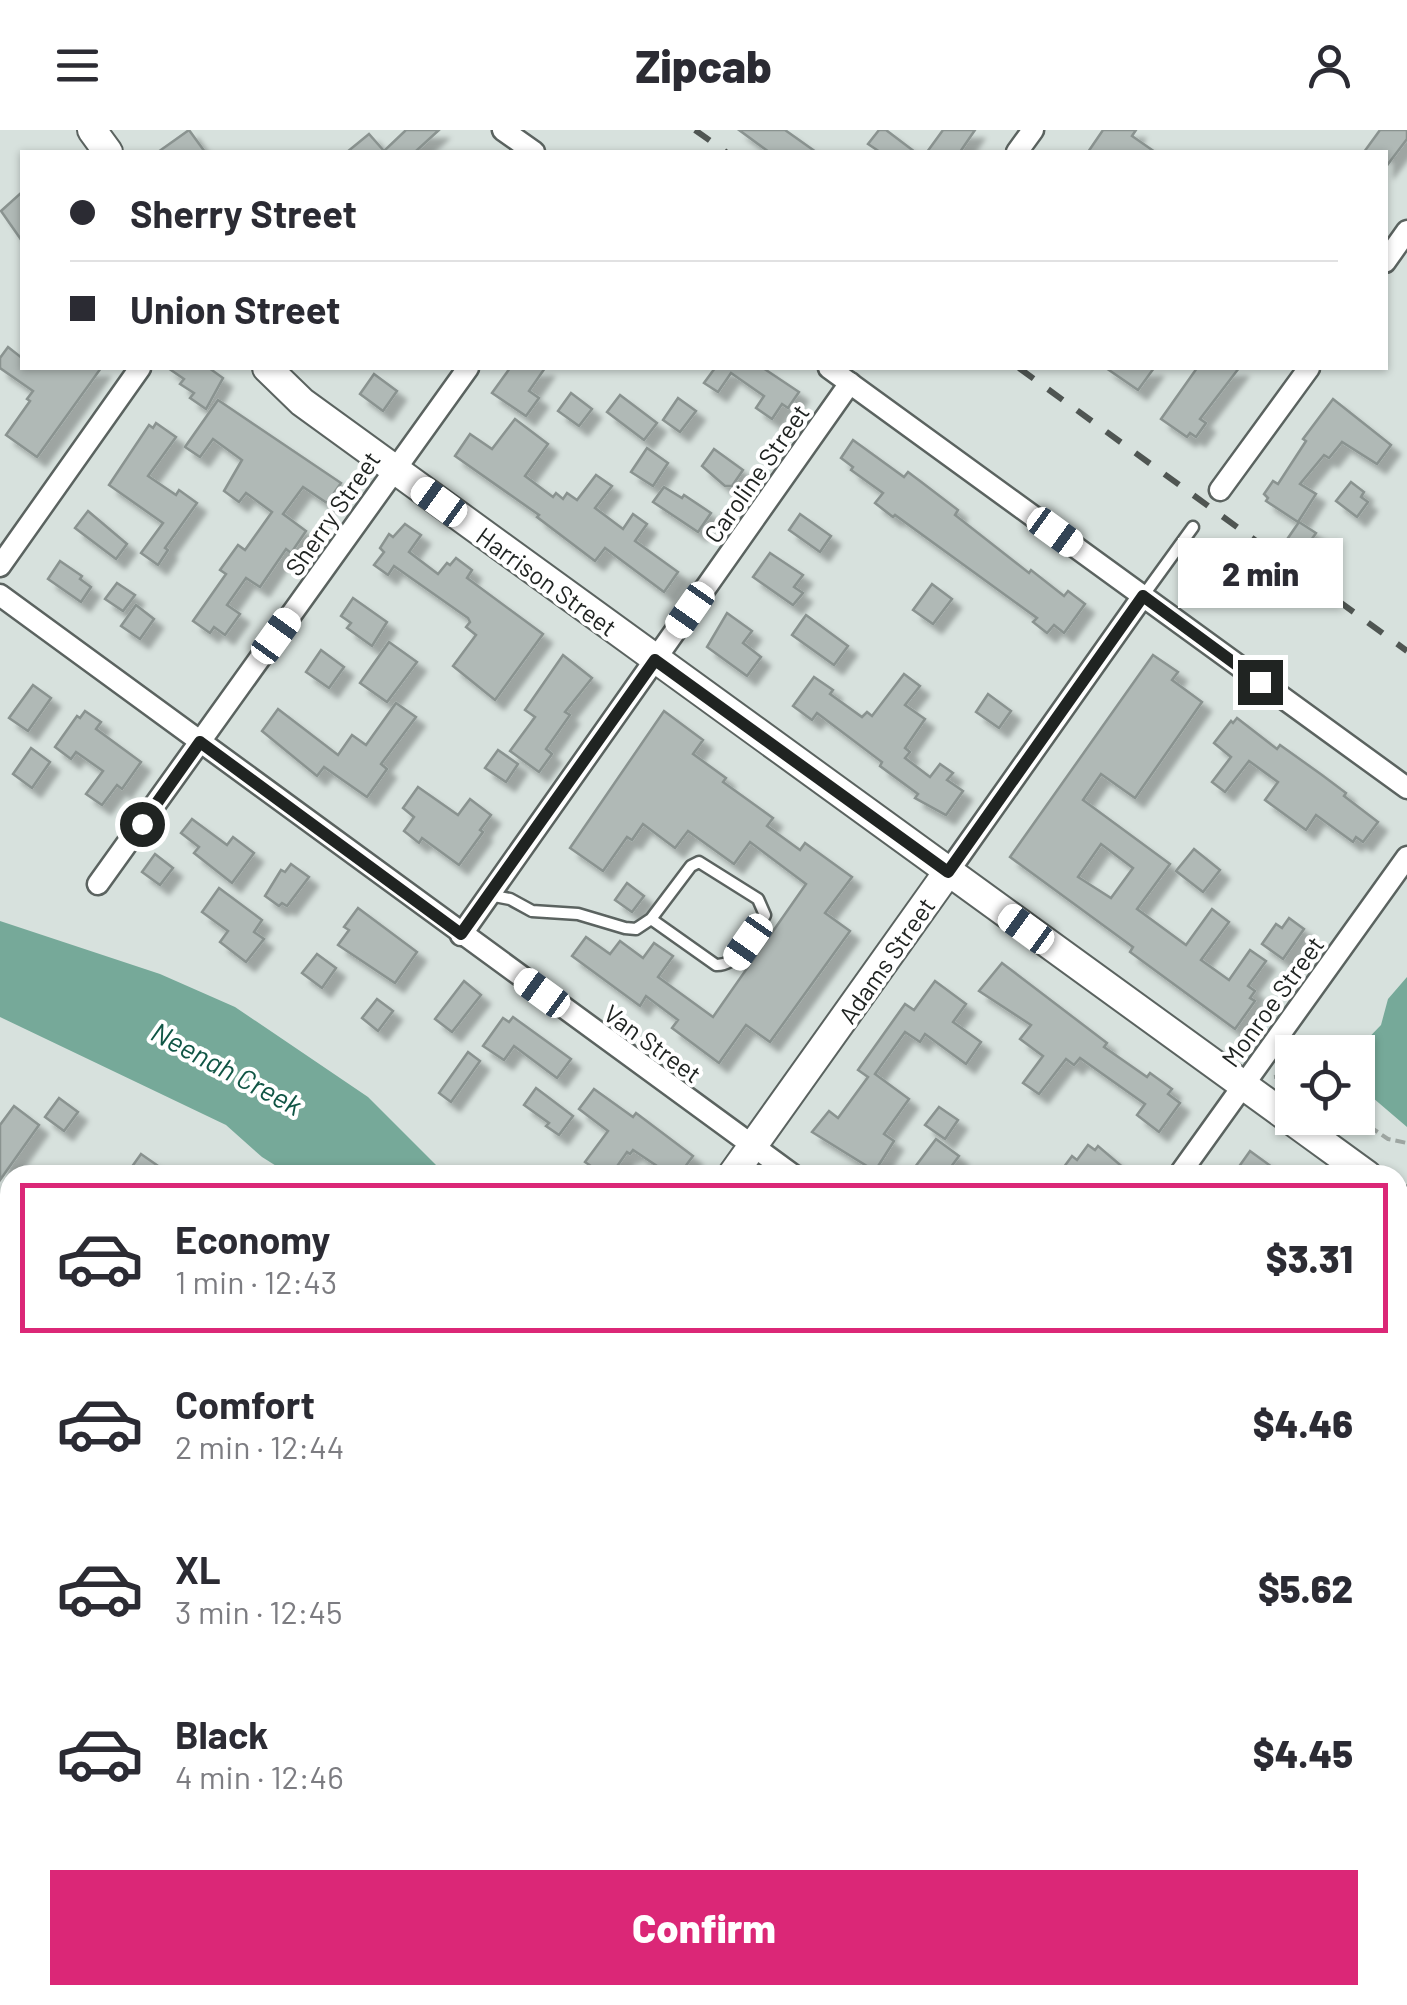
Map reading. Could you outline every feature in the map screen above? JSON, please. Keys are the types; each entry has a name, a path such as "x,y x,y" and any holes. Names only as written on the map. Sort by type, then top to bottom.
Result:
{"street":[{"path":"503,130 531,150"},
{"path":"1388,258 1407,231"},
{"path":"0,566 139,370"},
{"name":"Harrison Street","path":"269,370 288,392 1353,1165"},
{"name":"Sherry Street","path":"98,884 467,370"},
{"path":"1220,490 1307,370"},
{"path":"855,375 1143,596 1407,788"},
{"name":"Caroline Street","path":"461,934 855,375"},
{"name":"Van Street","path":"0,596 779,1165"},
{"name":"Adams Street","path":"739,1165 1143,596"},
{"name":"Monroe Street","path":"1186,1165 1407,857"}],"lane":[{"path":"1143,596 1193,528"},
{"path":"488,894 532,911 578,914 636,929 651,919 691,866 699,862 758,900 765,915 735,960 726,966 698,955 651,919"}],"path":[{"path":"1375,1130 1388,1139 1407,1142"}],"water":[{"name":"Neenah Creek","path":"0,921 160,974 235,1007 368,1097 436,1165 275,1165 226,1125 0,1017"},
{"path":"1407,977 1407,1127 1375,1100 1375,1035 1371,1035 1381,1025 1388,999"}],"building":[{"path":"189,130 204,150 161,150"},
{"path":"406,130 439,130 417,150 385,150"},
{"path":"739,130 785,130 813,150 766,150"},
{"path":"879,130 886,130 912,150 877,150 868,144"},
{"path":"943,130 975,130 961,150 928,150"},
{"path":"1103,130 1136,130 1132,136 1152,150 1089,150"},
{"path":"1380,130 1407,130 1407,139 1388,164 1388,150 1365,150"},
{"path":"369,134 383,150 349,150"},
{"path":"20,194 20,238 1,211"},
{"path":"8,347 20,356 20,370 100,370 37,457 6,435 33,391 0,368 0,358"},
{"path":"171,370 212,370 223,378 206,409 190,398 194,393 180,384 184,379"},
{"path":"509,370 544,370 529,391 539,398 526,416 492,393"},
{"path":"714,370 766,370 799,392 788,408 782,404 772,419 756,408 764,396 731,373 718,392 704,383"},
{"path":"1109,370 1153,370 1138,390"},
{"path":"1196,370 1237,370 1200,419 1206,423 1196,437 1190,433 1187,437 1161,419"},
{"path":"374,374 397,391 383,411 360,394"},
{"path":"571,393 592,409 579,426 558,411"},
{"path":"620,395 657,423 644,440 607,412"},
{"path":"678,398 696,411 680,432 663,420"},
{"path":"1333,399 1391,445 1377,464 1342,442 1329,458 1324,455 1300,484 1316,494 1298,522 1266,501 1264,494 1273,481 1278,484 1306,441 1303,439"},
{"path":"218,400 341,483 327,503 303,487 283,514 306,531 291,553 286,549 260,587 246,578 227,605 240,614 225,635 214,627 210,633 193,621 226,574 220,570 238,545 245,550 272,512 246,493 239,502 224,491 242,460 213,439 200,457 185,447"},
{"path":"515,419 548,444 525,476 553,497 556,493 563,499 567,493 577,500 596,475 612,486 595,508 623,529 633,514 647,524 635,541 678,572 664,592 605,548 595,561 539,515 455,456 470,434 492,449"},
{"path":"156,423 176,437 148,476 176,495 179,490 197,503 165,548 168,550 158,565 141,553 163,523 109,485 149,425 153,428"},
{"path":"853,440 904,477 908,472 920,481 958,510 955,515 1029,573 1031,570 1064,596 1068,591 1085,604 1064,633 1054,625 1047,633 1033,622 1037,618 875,503 883,493 841,458"},
{"path":"647,448 668,463 653,486 631,472"},
{"path":"714,449 743,470 732,486 725,486 702,466"},
{"path":"1351,482 1364,492 1361,497 1368,502 1357,517 1336,501"},
{"path":"664,487 711,513 698,532 653,502"},
{"path":"88,511 127,544 116,559 75,528"},
{"path":"800,514 831,536 820,552 789,530"},
{"path":"1299,522 1316,533 1305,549 1288,538"},
{"path":"405,524 421,535 409,552 438,574 456,558 472,570 467,578 543,634 495,700 453,666 476,635 466,627 468,618 394,566 388,575 374,565 384,552 380,548 389,534 393,537"},
{"path":"770,553 803,575 794,587 803,593 793,605 753,577"},
{"path":"60,561 91,587 81,602 48,579"},
{"path":"117,583 135,595 123,611 105,599"},
{"path":"932,584 952,599 933,624 913,610"},
{"path":"353,598 387,622 372,646 347,628 351,623 341,616"},
{"path":"136,605 154,619 140,639 121,626"},
{"path":"727,613 752,631 743,643 761,657 747,676 707,647"},
{"path":"806,615 848,646 834,665 792,635"},
{"path":"389,642 417,662 387,702 360,683"},
{"path":"321,650 344,667 329,688 306,672"},
{"path":"563,655 592,678 565,712 570,715 546,749 552,754 539,772 510,751 535,717 525,710"},
{"path":"1153,655 1178,672 1172,680 1202,702 1135,798 1101,774 1083,800 1170,864 1137,909 1186,945 1212,909 1229,922 1201,960 1229,980 1250,950 1266,961 1248,986 1255,991 1250,998 1255,1001 1235,1029 1130,952 1133,947 1010,857","holes":["1101,844 1133,868 1111,898 1078,877"]},
{"path":"904,674 920,686 905,705 925,719 905,748 910,752 905,758 930,777 940,764 953,773 947,780 963,791 946,815 915,798 918,794 880,766 882,762 817,713 812,720 793,706 814,677 862,717 867,712 872,716"},
{"path":"33,685 51,698 28,731 9,718"},
{"path":"988,694 1011,711 999,728 976,712"},
{"path":"396,703 416,717 381,764 387,769 367,797 324,767 317,776 262,731 278,709 338,755 352,735 366,745"},
{"path":"85,711 101,722 96,729 141,762 122,789 117,785 102,805 86,794 103,771 76,752 71,759 55,747"},
{"path":"664,711 703,740 693,754 726,778 723,782 773,818 767,826 800,850 805,843 852,877 825,913 850,931 770,1042 746,1025 719,1063 672,1028 678,1020 646,996 640,1006 572,956 586,937 610,954 620,941 643,958 654,943 673,956 658,977 713,1017 806,884 750,842 734,864 688,831 675,848 643,824 632,840 627,837 603,871 570,848"},
{"path":"1237,718 1277,749 1280,745 1322,775 1378,822 1363,842 1356,837 1353,842 1316,815 1306,830 1265,800 1278,782 1249,761 1225,792 1212,782 1231,757 1214,743"},
{"path":"31,748 50,762 32,788 13,774"},
{"path":"498,750 518,764 506,782 485,768"},
{"path":"418,787 458,815 470,799 491,815 459,865 422,838 419,843 404,831 414,817 403,808"},
{"path":"192,819 227,845 233,837 254,853 232,883 194,853 199,847 181,833"},
{"path":"1194,849 1220,870 1203,892 1176,871"},
{"path":"155,854 173,868 160,885 142,872"},
{"path":"291,864 309,877 287,906 279,906 265,896 281,870 285,872"},
{"path":"627,883 644,896 632,912 615,900"},
{"path":"219,888 262,920 254,932 264,939 246,962 220,942 228,931 202,912"},
{"path":"358,908 417,952 395,983 338,945 349,930 344,927"},
{"path":"1289,918 1304,929 1283,959 1262,944 1276,924 1282,928"},
{"path":"317,954 336,968 322,988 302,973"},
{"path":"1002,963 1107,1043 1104,1047 1172,1089 1168,1094 1180,1103 1159,1132 1137,1115 1145,1104 1080,1058 1074,1065 1066,1059 1039,1094 1023,1083 1043,1056 1020,1039 1031,1025 979,991"},
{"path":"464,981 481,995 452,1032 435,1019"},
{"path":"935,981 966,1004 953,1022 981,1042 966,1064 925,1034 920,1042 905,1032 875,1074 909,1099 884,1134 894,1141 879,1165 865,1165 812,1132 829,1111 838,1118 868,1077 858,1070 905,1004 914,1010"},
{"path":"377,999 393,1011 378,1031 362,1018"},
{"path":"513,1017 571,1059 557,1078 514,1046 504,1060 483,1046 503,1018 509,1022"},
{"path":"468,1052 480,1061 451,1102 439,1093"},
{"path":"536,1088 573,1116 559,1135 524,1105"},
{"path":"594,1089 633,1117 636,1113 693,1156 686,1165 656,1165 633,1150 618,1165 589,1165 585,1162 608,1131 579,1109"},
{"path":"59,1098 78,1112 64,1131 45,1117"},
{"path":"14,1106 39,1125 11,1165 0,1165 0,1125"},
{"path":"939,1107 958,1120 945,1139 925,1125"},
{"path":"936,1139 959,1156 952,1165 916,1165"},
{"path":"1088,1145 1095,1150 1098,1146 1120,1165 1065,1165 1072,1156 1077,1160"},
{"path":"1250,1151 1269,1165 1240,1165"},
{"path":"141,1154 157,1165 133,1165"}],"railway":[{"path":"695,130 723,150"},
{"path":"1022,370 1407,651"}],"route":[{"path":"142,824 200,742 461,934 655,660 948,872 1143,596 1260,682"}]}
